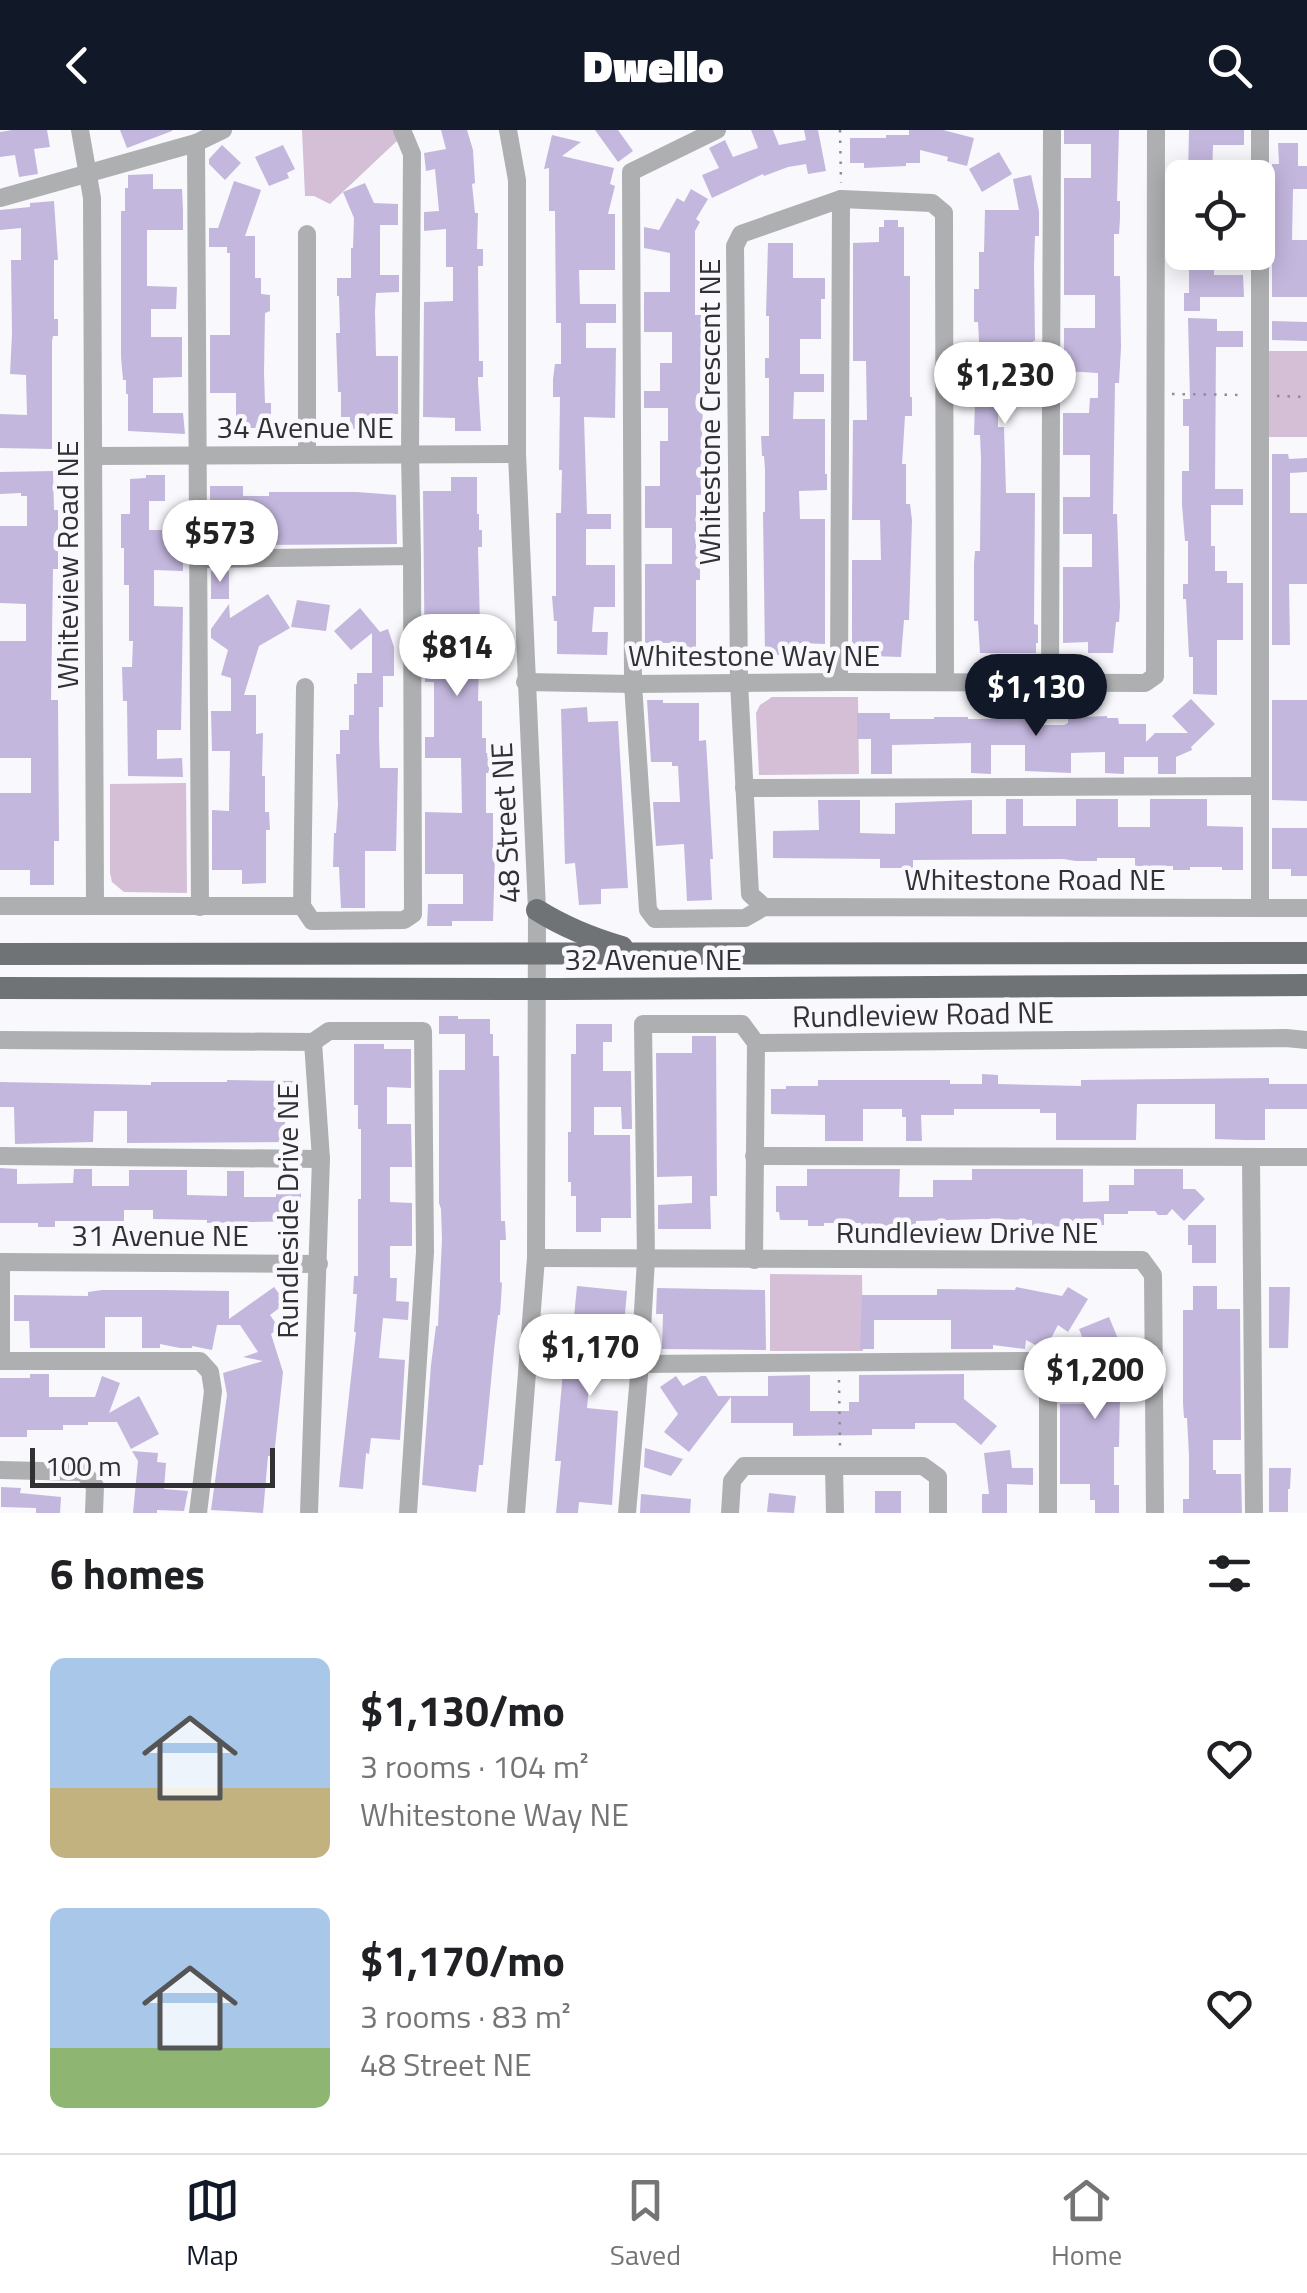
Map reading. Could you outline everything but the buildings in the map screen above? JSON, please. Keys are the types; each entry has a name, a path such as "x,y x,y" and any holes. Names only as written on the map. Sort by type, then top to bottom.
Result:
{"main road":[{"path":"537,910 599,940 650,954"},
{"name":"32 Avenue NE","path":"0,954 1307,953"},
{"name":"32 Avenue NE","path":"0,988 1307,985"}],"street":[{"name":"Whiteview Road NE","path":"80,130 92,198 95,906"},
{"path":"0,198 196,143 223,130"},
{"path":"305,687 302,906 312,921 404,920 413,914 412,154 402,130"},
{"name":"48 Street NE","path":"508,130 517,180 517,454 537,910 536,1258 516,1513"},
{"path":"633,684 631,172 716,130"},
{"path":"1050,684 1052,130"},
{"name":"Whitestone Way NE","path":"525,682 1050,684 1145,683 1155,676 1156,130"},
{"path":"1260,130 1260,907"},
{"path":"196,143 200,907"},
{"path":"839,682 842,200"},
{"name":"Whitestone Crescent NE","path":"764,907 750,894 739,682 735,246 740,234 842,200 932,203 944,213 946,682"},
{"path":"306,234 306,455"},
{"name":"34 Avenue NE","path":"94,456 517,454"},
{"path":"198,559 412,556"},
{"name":"Whitestone Road NE","path":"633,684 648,910 655,919 745,918 764,907 1307,908"},
{"path":"744,788 1260,786"},
{"path":"0,906 302,906"},
{"path":"627,1513 646,1259 642,1024 742,1024 756,1043"},
{"path":"313,1042 329,1031 423,1031 425,1252 408,1513"},
{"name":"Rundleside Drive NE","path":"0,1040 313,1042 321,1159 314,1513"},
{"name":"Rundleview Road NE","path":"754,1260 756,1043 1307,1040"},
{"path":"0,1156 321,1159"},
{"path":"754,1156 1307,1158"},
{"path":"1251,1158 1254,1513"},
{"name":"Rundleview Drive NE","path":"536,1258 1142,1260 1153,1275 1155,1513"},
{"path":"0,1262 0,1361 200,1361 210,1372 213,1391 198,1513"},
{"name":"31 Avenue NE","path":"0,1262 319,1264"},
{"path":"640,1364 1028,1362 1048,1373 1048,1513"},
{"path":"730,1513 732,1481 744,1466 923,1466 938,1477 938,1513"},
{"path":"834,1467 836,1513"},
{"path":"0,1470 83,1472 94,1486 94,1513"}],"path":[{"path":"840,130 842,200"},
{"path":"1155,394 1224,394"},
{"path":"1260,395 1307,397"},
{"path":"834,1467 840,1454 838,1361"}],"shaded area":[{"path":"302,130 394,130 399,139 330,204 305,196"},
{"path":"1268,351 1307,351 1307,437 1269,437"},
{"path":"772,697 858,697 859,774 759,775 756,713"},
{"path":"186,783 187,893 124,892 112,882 110,873 110,784"},
{"path":"770,1274 862,1275 863,1351 770,1351"}]}
